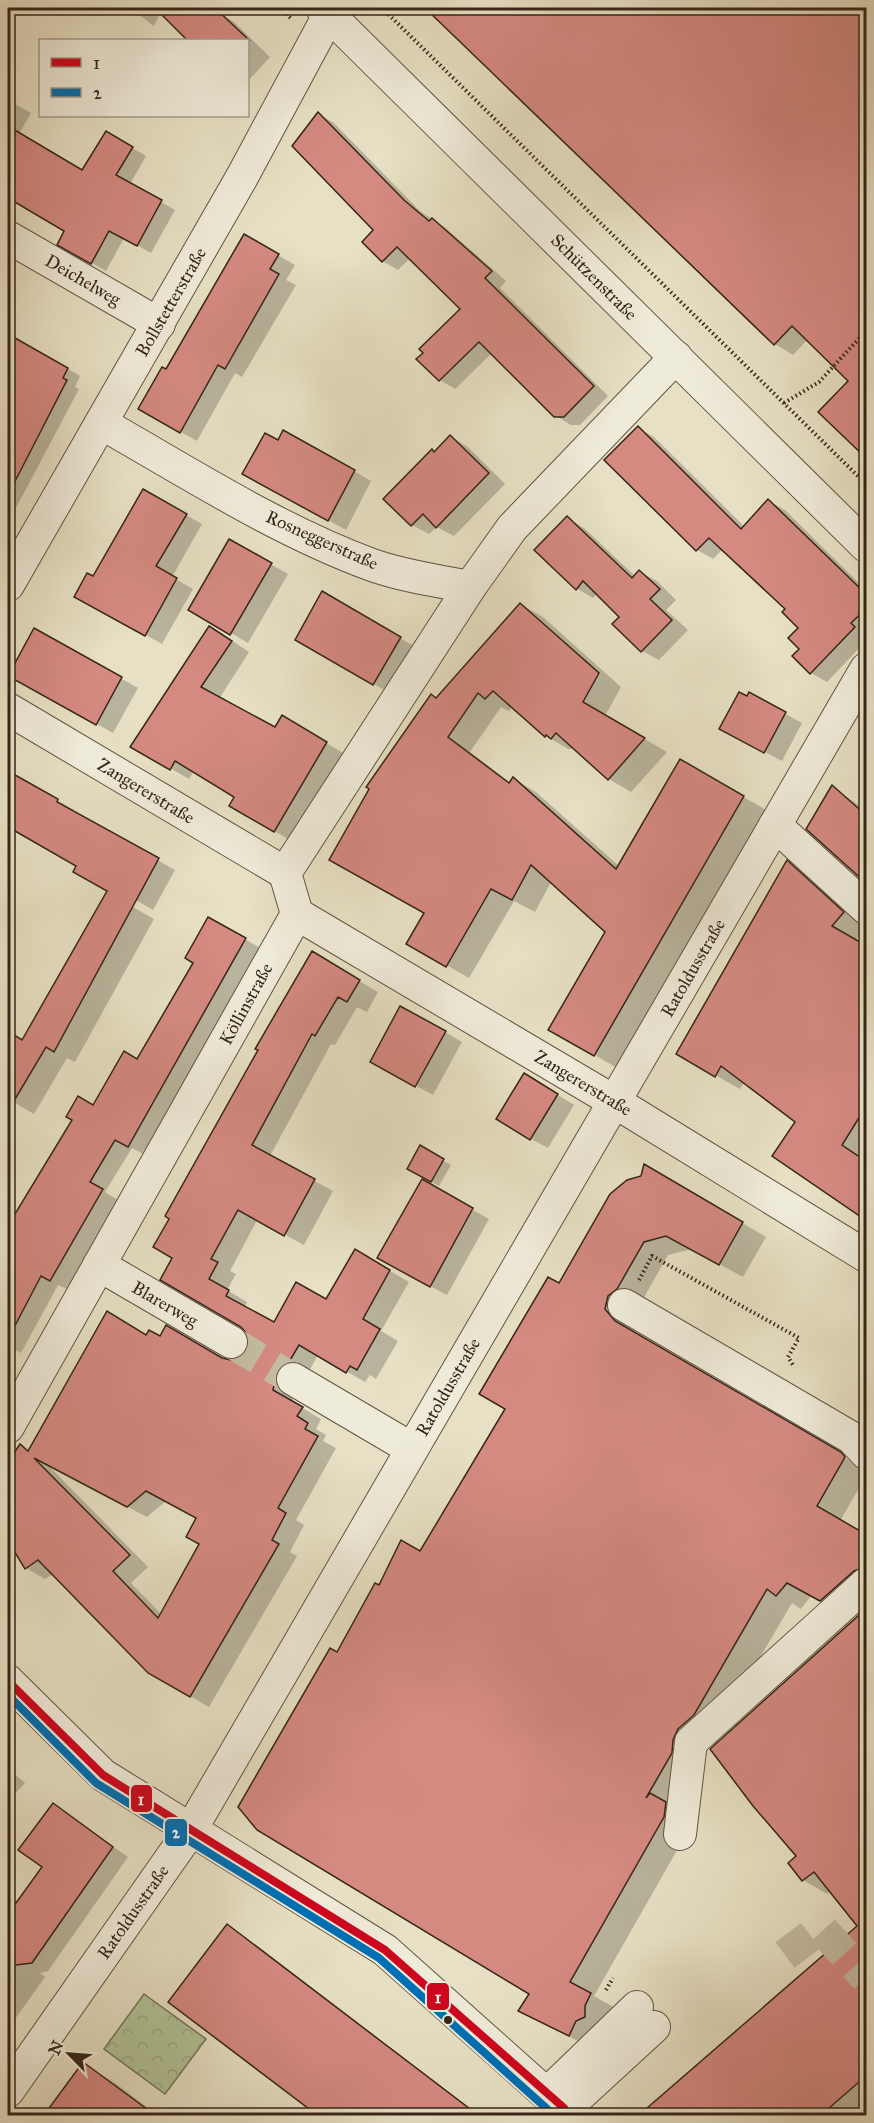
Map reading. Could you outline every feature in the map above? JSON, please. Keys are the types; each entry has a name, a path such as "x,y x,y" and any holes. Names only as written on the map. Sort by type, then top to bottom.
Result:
{"street":[{"name":"Bollstetterstraße","path":"8,585 159,324 325,11"},
{"name":"Schützenstraße","path":"325,11 867,546"},
{"name":"Deichelweg","path":"8,237 159,324"},
{"path":"297,914 285,873 470,587 512,528 676,357"},
{"name":"Rosneggerstraße","path":"101,423 251,508 322,544 374,566 470,587"},
{"name":"Ratoldusstraße","path":"8,2091 190,1831 867,669"},
{"name":"Zangererstraße","path":"8,709 285,873"},
{"path":"775,825 867,908"},
{"name":"Zangererstraße","path":"297,914 615,1102 867,1256"},
{"name":"Köllinstraße","path":"8,1427 297,914"},
{"name":"Blarerweg","path":"99,1265 231,1342"},
{"path":"624,1305 852,1438 867,1454"},
{"path":"293,1378 412,1449"},
{"path":"680,1834 691,1742 867,1584"},
{"path":"8,1681 102,1775 385,1950 560,2108 645,2017"}],"path":[{"path":"382,8 867,484"},
{"path":"784,403 819,382 867,331"},
{"path":"624,1305 652,1256 799,1338 788,1357 794,1367"}],"green space":[{"path":"144,1994 206,2039 165,2094 104,2049"}],"building":[{"path":"155,8 215,8 248,39 186,39"},
{"path":"425,8 867,8 867,459 818,412 848,381 792,326 774,345"},
{"path":"318,112 404,200 429,221 432,218 492,271 485,278 594,386 564,417 554,417 479,342 439,381 416,359 423,353 419,349 460,309 397,247 382,262 362,242 373,230 292,146"},
{"path":"8,126 82,170 106,131 133,147 116,175 162,200 137,246 109,231 91,264 57,245 64,231 8,198"},
{"path":"244,234 279,254 270,269 279,274 225,369 218,365 180,433 138,409 162,367 166,369"},
{"path":"8,334 68,368 63,378 67,380 8,495"},
{"path":"638,426 741,529 768,499 867,595 867,608 851,623 855,627 810,674 792,656 799,649 788,638 798,628 782,612 785,609 709,538 696,551 604,460"},
{"path":"283,430 355,470 328,521 242,474 265,433 278,440"},
{"path":"450,435 489,473 436,528 423,514 411,526 383,499 432,449 434,452"},
{"path":"143,489 187,514 156,566 177,578 145,636 74,597 87,573 93,576"},
{"path":"567,516 632,578 639,570 660,589 650,599 672,620 641,652 612,624 619,617 583,581 576,590 534,550"},
{"path":"229,539 272,563 230,635 188,610"},
{"path":"322,591 401,637 373,685 295,640"},
{"path":"520,603 599,673 583,702 645,738 608,780 556,733 551,739 546,735 545,737 493,691 485,699 478,693 448,737 509,783 513,777 616,869 680,759 744,796 594,1056 548,1030 605,932 531,865 512,900 491,889 446,967 406,944 424,913 329,860 369,789 366,787 431,694 436,698"},
{"path":"209,626 232,641 201,687 275,727 282,715 327,742 274,832 229,806 234,797 175,761 170,770 130,747"},
{"path":"34,628 122,677 96,725 8,676"},
{"path":"739,692 747,696 749,692 786,712 764,753 719,729"},
{"path":"8,771 58,799 57,802 159,858 54,1052 46,1047 8,1111 8,1031 22,1040 107,891 73,872 76,866 8,827"},
{"path":"832,785 867,816 867,884 806,829"},
{"path":"787,860 844,912 832,926 867,946 867,1105 842,1145 867,1162 867,1221 772,1156 795,1122 721,1066 715,1077 676,1054"},
{"path":"208,917 246,938 128,1147 115,1140 90,1182 103,1189 50,1281 41,1276 8,1339 8,1209 15,1214 72,1120 66,1117 78,1096 93,1105 124,1051 137,1059 193,963 185,958"},
{"path":"312,951 360,980 347,1002 338,997 315,1036 312,1034 252,1145 315,1179 284,1236 238,1210 211,1259 218,1262 209,1279 229,1290 226,1296 274,1322 296,1282 326,1299 355,1249 390,1270 363,1319 380,1329 357,1370 350,1366 346,1373 299,1345 289,1362 277,1370 273,1390 303,1407 297,1416 308,1423 305,1429 318,1436 278,1508 286,1513 272,1540 279,1544 190,1697 148,1673 38,1560 25,1569 8,1541 8,1462 20,1444 28,1451 107,1311 146,1335 149,1330 160,1336 166,1325 222,1358 231,1360 246,1352 249,1341 241,1327 160,1280 172,1258 153,1247 169,1219 165,1216 258,1050 255,1049","holes":["34,1458 127,1507 146,1491 196,1518 186,1537 199,1544 158,1618 113,1571 130,1555"]},
{"path":"400,1006 446,1031 415,1087 370,1062"},
{"path":"524,1073 558,1094 530,1140 496,1119"},
{"path":"420,1145 444,1159 431,1182 407,1169"},
{"path":"644,1164 743,1222 719,1265 666,1236 644,1242 617,1289 608,1296 605,1309 615,1321 841,1452 845,1457 817,1506 867,1535 867,1567 854,1571 820,1601 787,1583 776,1596 767,1589 694,1715 678,1729 673,1740 672,1753 646,1798 650,1793 666,1802 664,1817 570,1982 591,1993 585,2006 585,2017 576,2021 569,2036 518,2011 529,1994 257,1830 238,1807 330,1648 337,1652 375,1583 379,1585 401,1540 420,1551 505,1409 479,1394 548,1277 559,1283 610,1194 627,1180 641,1176"},
{"path":"422,1179 473,1208 430,1287 377,1258"},
{"path":"867,1608 867,2075 821,2115 639,2115 857,1926 814,1872 802,1881 788,1863 796,1856 753,1806 710,1749"},
{"path":"53,1803 113,1847 32,1963 8,1966 8,1914 42,1867 18,1850"},
{"path":"227,1924 478,2115 317,2115 168,2002"},
{"path":"83,2062 155,2115 44,2115"}],"tunnel":[{"path":"231,1342 293,1379"},
{"path":"785,1955 821,1928 866,1978"}],"transit line":[{"name":"1","path":"8,1681 103,1775 385,1950 564,2108 557,2116"},
{"name":"2","path":"8,1695 96,1783 379,1958 555,2116"}]}
